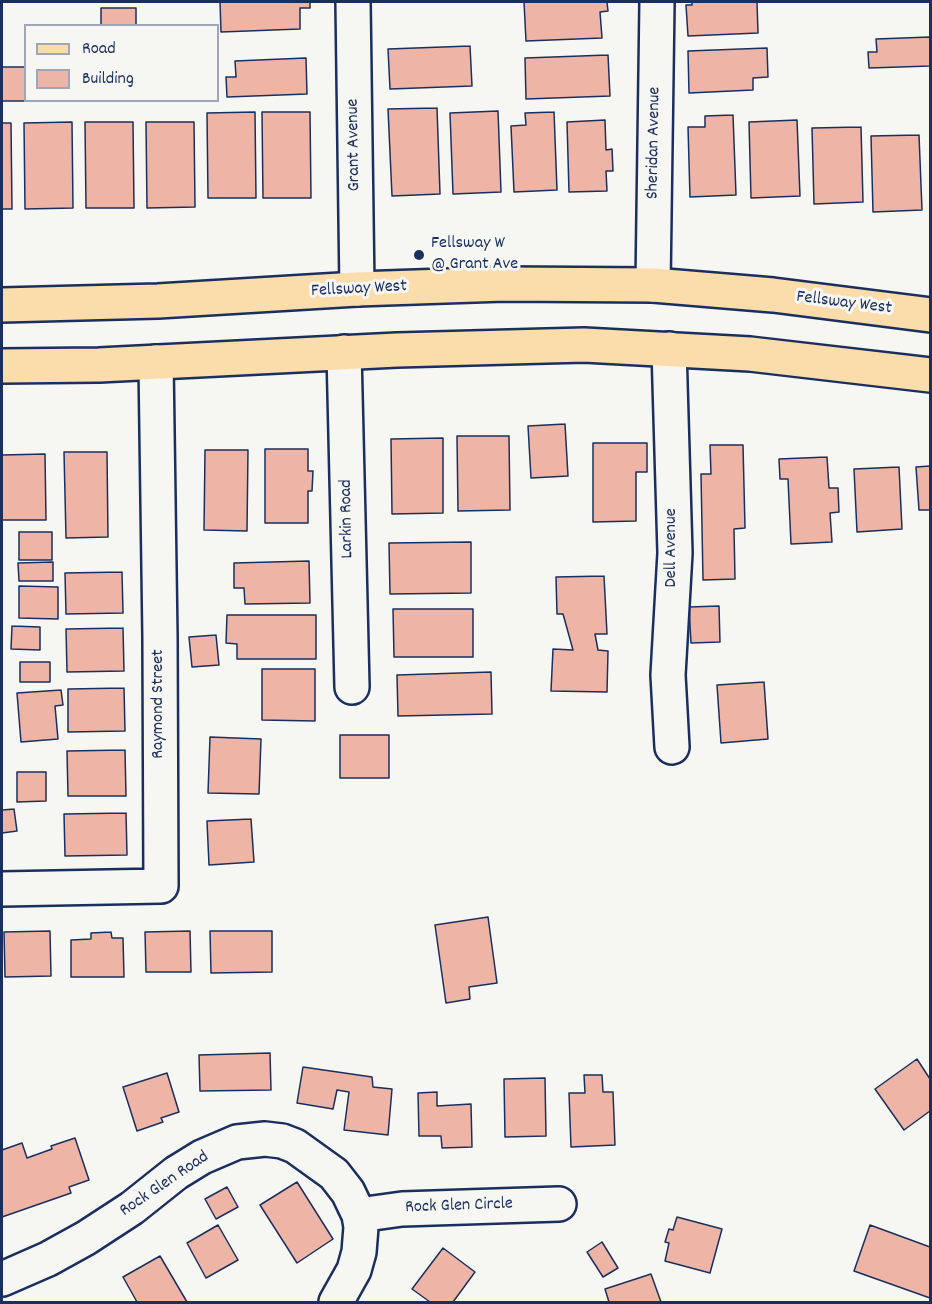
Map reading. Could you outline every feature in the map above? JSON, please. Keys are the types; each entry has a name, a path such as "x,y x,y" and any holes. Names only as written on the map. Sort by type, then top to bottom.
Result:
{"main road":[{"name":"Fellsway West","path":"2,305 158,301 357,289 504,284 653,285 785,296 930,315"},
{"path":"2,366 584,345 750,354 930,375"}],"street":[{"name":"Grant Avenue","path":"353,2 357,289"},
{"name":"Sheridan Avenue","path":"653,285 657,2"},
{"name":"Dell Avenue","path":"669,349 675,553 668,675 672,747"},
{"name":"Larkin Road","path":"344,352 352,687"},
{"name":"Raymond Street","path":"2,889 160,886 160,638 156,362"},
{"name":"Rock Glen Road","path":"2,1279 48,1259 86,1238 202,1157 225,1146 243,1141 265,1139 282,1141 307,1152 334,1174 348,1192 359,1215 361,1227 359,1252 354,1270 336,1302"},
{"name":"Rock Glen Circle","path":"359,1215 402,1209 560,1204"}],"building":[{"path":"220,2 310,2 310,8 300,8 300,29 221,32"},
{"path":"524,2 607,2 608,11 600,12 602,38 526,41"},
{"path":"692,2 757,2 758,33 688,36 686,5 692,5"},
{"path":"101,8 136,8 136,24 101,24"},
{"path":"930,37 930,66 869,68 868,52 877,52 876,39"},
{"path":"470,46 472,86 390,89 388,49"},
{"path":"767,48 768,77 753,78 753,90 689,93 688,51"},
{"path":"608,55 610,96 526,99 525,58"},
{"path":"306,58 307,94 227,97 226,77 236,77 235,61"},
{"path":"2,67 24,67 24,101 2,101"},
{"path":"437,108 440,194 392,196 388,109"},
{"path":"498,111 501,192 453,194 450,113"},
{"path":"255,112 256,198 208,198 207,113"},
{"path":"262,112 310,112 311,198 263,198"},
{"path":"554,112 557,190 514,192 511,126 526,125 525,113"},
{"path":"733,115 736,195 690,197 688,127 705,127 705,116"},
{"path":"605,120 606,150 612,149 613,171 606,171 607,191 569,192 567,122"},
{"path":"797,120 800,196 751,198 749,122"},
{"path":"72,122 73,208 25,209 24,123"},
{"path":"85,122 133,122 134,208 86,208"},
{"path":"146,122 194,122 195,207 147,208"},
{"path":"2,123 11,123 12,209 2,209"},
{"path":"861,127 863,202 814,204 812,128"},
{"path":"919,135 922,210 873,212 871,136"},
{"path":"565,424 568,476 531,478 528,426"},
{"path":"457,436 509,436 510,510 458,511"},
{"path":"443,438 443,513 392,514 391,439"},
{"path":"593,443 647,443 647,472 636,472 636,521 593,522"},
{"path":"710,445 743,445 745,528 734,529 735,579 703,580 701,474 711,474"},
{"path":"265,449 308,449 308,471 313,471 312,491 308,491 308,523 265,523"},
{"path":"205,450 248,450 247,531 204,530"},
{"path":"64,452 107,452 108,537 66,538"},
{"path":"45,454 46,520 2,520 2,455"},
{"path":"827,457 829,488 838,488 839,512 830,513 832,542 791,544 788,479 780,479 779,459"},
{"path":"930,466 930,510 919,510 916,467"},
{"path":"899,467 902,529 857,532 854,469"},
{"path":"19,532 52,532 52,560 19,560"},
{"path":"471,542 471,593 390,594 389,543"},
{"path":"309,561 310,603 245,604 244,588 234,588 234,563"},
{"path":"53,562 53,581 19,581 18,563"},
{"path":"122,572 123,613 66,614 65,573"},
{"path":"604,576 607,634 595,634 598,650 608,651 607,692 551,691 553,649 573,650 563,614 557,614 556,577"},
{"path":"19,586 58,587 58,619 19,618"},
{"path":"719,606 720,642 691,643 689,607"},
{"path":"393,609 473,609 473,657 394,657"},
{"path":"227,615 316,615 316,659 237,659 237,644 226,643"},
{"path":"12,626 40,627 40,650 11,649"},
{"path":"123,628 124,671 67,672 66,629"},
{"path":"216,635 219,665 192,667 189,637"},
{"path":"20,662 50,662 50,682 20,682"},
{"path":"262,669 315,669 315,721 262,720"},
{"path":"491,672 492,714 398,716 397,675"},
{"path":"764,682 768,739 721,743 717,685"},
{"path":"124,688 125,731 68,732 68,689"},
{"path":"61,690 63,705 55,706 58,739 21,742 17,693"},
{"path":"340,735 389,735 389,778 340,778"},
{"path":"210,737 261,739 259,794 208,793"},
{"path":"125,750 126,796 68,796 67,751"},
{"path":"17,772 46,772 46,801 17,802"},
{"path":"14,809 17,831 2,833 2,810"},
{"path":"126,813 127,855 65,856 64,814"},
{"path":"251,819 254,862 209,865 207,821"},
{"path":"488,917 497,983 469,987 470,999 446,1003 435,925"},
{"path":"50,931 51,976 5,977 4,932"},
{"path":"190,931 191,972 146,972 145,932"},
{"path":"210,931 272,931 272,972 211,973"},
{"path":"111,932 112,938 123,938 124,977 71,977 71,940 91,939 91,933"},
{"path":"270,1053 271,1090 200,1091 199,1055"},
{"path":"917,1059 930,1079 930,1111 904,1130 875,1089"},
{"path":"303,1067 372,1077 373,1087 392,1089 388,1135 344,1130 349,1092 337,1090 333,1109 297,1103"},
{"path":"167,1073 179,1112 161,1118 163,1122 137,1131 123,1087"},
{"path":"584,1075 602,1075 603,1092 613,1092 615,1145 571,1147 569,1093 585,1093"},
{"path":"545,1078 546,1136 505,1137 504,1079"},
{"path":"437,1092 437,1106 471,1104 472,1147 442,1148 441,1136 419,1136 418,1093"},
{"path":"75,1138 89,1180 69,1187 71,1193 2,1217 2,1150 22,1143 27,1158 52,1149 51,1146"},
{"path":"297,1182 333,1239 297,1263 260,1205"},
{"path":"227,1187 238,1207 216,1219 205,1199"},
{"path":"677,1217 722,1229 710,1273 665,1261 669,1243 665,1242 669,1229 673,1230"},
{"path":"218,1225 238,1260 206,1278 187,1243"},
{"path":"870,1225 930,1247 930,1298 854,1271"},
{"path":"602,1242 618,1268 603,1277 587,1252"},
{"path":"443,1248 475,1272 453,1302 430,1302 412,1289"},
{"path":"160,1256 187,1302 137,1302 123,1277"},
{"path":"651,1274 661,1302 609,1302 605,1289"}],"place":[{"name":"Fellsway W @ Grant Ave","path":"419,255"}]}
